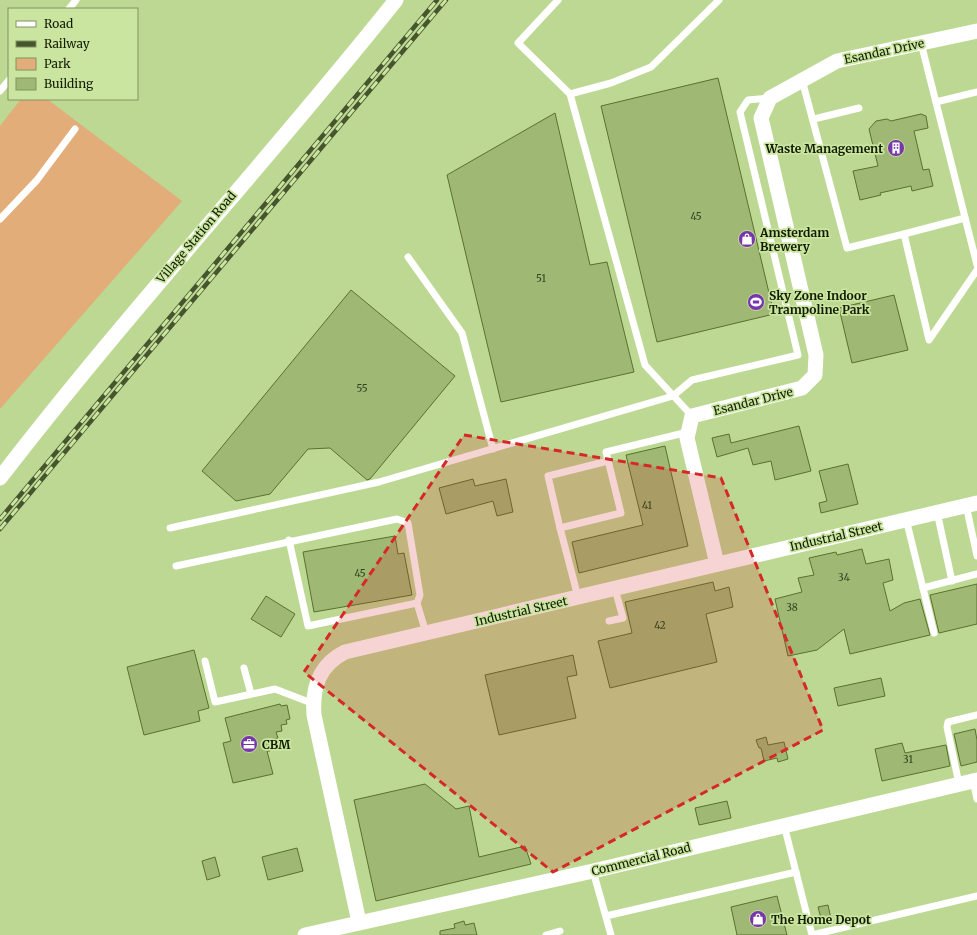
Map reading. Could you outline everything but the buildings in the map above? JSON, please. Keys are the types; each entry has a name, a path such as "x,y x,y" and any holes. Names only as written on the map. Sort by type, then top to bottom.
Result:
{"street":[{"name":"Village Station Road","path":"0,478 158,281 361,44 396,0"},
{"name":"Esandar Drive","path":"692,416 802,388 815,375 816,355 761,118 770,98 837,61 977,31"},
{"path":"692,416 687,438 716,564"},
{"name":"Industrial Street","path":"359,922 315,722 314,704 319,675 337,656 345,652 972,504"},
{"name":"Commercial Road","path":"305,935 593,871 784,824 969,782"}],"lane":[{"path":"69,8 76,0"},
{"path":"558,0 518,43 570,94 645,365 692,416"},
{"path":"570,94 611,83 651,67 719,0"},
{"path":"921,43 977,265"},
{"path":"802,80 848,248 965,218"},
{"path":"0,91 8,81"},
{"path":"936,102 977,92"},
{"path":"170,528 379,482 674,396 692,380 798,355 740,112 748,100 770,98"},
{"path":"814,120 859,108"},
{"path":"2,215 37,180 75,129"},
{"path":"904,234 929,340 977,270"},
{"path":"408,257 462,334 493,449"},
{"path":"560,528 621,513 606,452 688,432"},
{"path":"578,597 548,476 608,461"},
{"path":"972,504 977,556"},
{"path":"937,512 952,580"},
{"path":"176,566 289,540 397,519 408,523 420,595 418,603 426,633"},
{"path":"906,519 934,633"},
{"path":"289,540 308,626 418,603"},
{"path":"923,588 977,574"},
{"path":"609,621 623,618 615,588"},
{"path":"205,661 215,702 275,689 314,704"},
{"path":"244,668 251,694"},
{"path":"977,715 948,722 947,727 977,799"},
{"path":"784,824 812,935 977,896"},
{"path":"593,871 611,935"},
{"path":"606,916 796,872"},
{"path":"546,935 560,931"}],"highlighted area":[{"path":"464,435 721,478 823,730 553,872 304,672"}],"green space":[{"path":"20,100 48,100 182,201 0,409 0,126"}],"railway":[{"path":"0,519 437,0"},
{"path":"0,529 446,0"}],"place":[{"name":"Waste Management","path":"896,148"},
{"name":"Amsterdam Brewery","path":"747,239"},
{"name":"Sky Zone Indoor Trampoline Park","path":"756,302"},
{"name":"CBM","path":"249,744"},
{"name":"The Home Depot","path":"758,919"}]}
